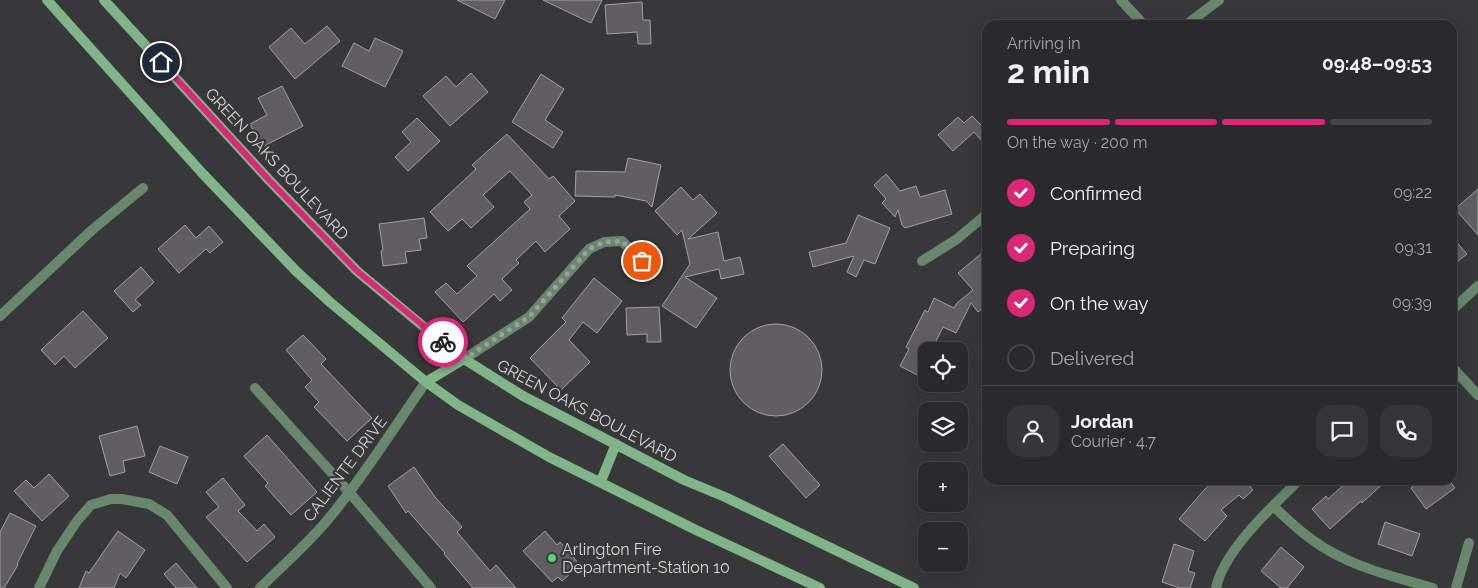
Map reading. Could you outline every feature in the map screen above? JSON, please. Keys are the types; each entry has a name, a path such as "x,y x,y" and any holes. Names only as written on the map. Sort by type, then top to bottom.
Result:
{"main road":[{"path":"47,0 203,174 297,272 332,304 426,382 458,405 549,456 696,530 820,588"},
{"name":"GREEN OAKS BOULEVARD","path":"104,0 269,180 357,271 464,359 523,396 684,480 724,497 914,588"},
{"path":"426,382 464,359"},
{"path":"601,481 616,444"}],"street":[{"path":"1121,0 1139,20"},
{"path":"1193,20 1219,0"},
{"path":"0,316 92,230 143,188"},
{"path":"922,261 957,238 982,218"},
{"path":"464,359 529,317 589,249 604,242 622,241 642,261"},
{"path":"1457,305 1478,286"},
{"path":"1457,372 1478,395"},
{"name":"CALIENTE DRIVE","path":"260,588 309,541 350,492 426,382"},
{"path":"255,388 350,492 431,588"},
{"path":"1216,588 1225,565 1240,541 1294,485"},
{"path":"39,588 57,552 77,521 91,505 116,498 150,504 167,515 227,588"},
{"path":"1273,506 1311,540 1342,558 1377,572 1433,588"},
{"path":"1456,588 1470,543"}],"building":[{"path":"457,0 505,0 495,19"},
{"path":"543,0 602,0 591,23"},
{"path":"642,2 643,20 650,20 651,44 638,44 637,32 607,34 605,5"},
{"path":"327,26 340,41 295,79 269,47 291,28 305,44"},
{"path":"375,38 403,51 385,87 342,66 354,43 369,51"},
{"path":"471,73 488,92 450,126 423,96 446,76 456,87"},
{"path":"541,74 564,89 545,120 563,132 553,148 512,122"},
{"path":"282,86 303,126 262,147 250,124 267,115 258,98"},
{"path":"972,116 982,126 982,141 974,132 953,151 938,135 958,117 964,123"},
{"path":"417,118 440,141 408,171 395,157 411,142 402,132"},
{"path":"507,134 549,179 553,176 575,201 559,216 570,229 545,252 536,241 516,260 519,263 502,279 512,290 500,301 494,294 463,322 435,292 446,283 457,294 477,276 467,266 530,209 524,202 532,195 510,171 483,195 494,207 471,228 462,219 448,231 430,212 476,169 472,165"},
{"path":"628,158 661,165 652,207 646,201 615,195 615,197 575,196 576,171 625,172"},
{"path":"886,174 900,191 916,186 920,197 945,190 952,214 905,228 902,225 898,210 895,217 882,203 886,199 874,185"},
{"path":"681,187 693,200 700,194 717,213 688,239 718,232 724,261 740,257 744,274 721,279 719,269 685,277 717,298 696,328 662,306 690,264 682,230 677,235 655,211"},
{"path":"1478,189 1478,235 1457,211 1457,207"},
{"path":"858,215 890,228 875,264 864,260 856,277 847,272 854,256 813,267 809,252 846,243"},
{"path":"424,218 427,238 419,239 421,250 405,252 407,263 383,266 381,251 383,250 379,224"},
{"path":"185,225 196,238 209,226 223,242 210,253 206,249 179,273 158,249"},
{"path":"1457,243 1467,254 1457,262"},
{"path":"982,253 982,309 978,312 971,303 956,333 943,327 936,342 918,342 918,375 900,366 909,349 906,347 925,310 928,312 934,298 954,308 957,303 973,290 958,273"},
{"path":"141,267 154,282 135,300 141,305 133,312 114,291"},
{"path":"594,278 622,301 597,333 583,322 569,340 590,362 561,390 530,358 566,322 562,318"},
{"path":"659,307 661,342 647,342 647,334 627,335 626,308"},
{"path":"83,311 108,338 75,368 64,356 55,365 41,350"},
{"path":"776,324 794,327 809,337 819,352 822,370 819,388 809,403 794,413 776,416 758,413 743,403 733,388 730,370 733,352 743,337 758,327"},
{"path":"303,335 326,359 321,364 372,418 347,441 314,407 319,402 305,387 312,380 286,350"},
{"path":"137,426 145,456 123,461 125,472 110,476 99,436"},
{"path":"267,435 317,492 291,515 265,486 268,483 244,456"},
{"path":"783,444 820,485 806,498 769,456"},
{"path":"160,446 188,457 177,484 149,472"},
{"path":"414,467 435,497 462,527 457,532 490,571 496,565 516,588 473,588 408,511 406,513 388,486"},
{"path":"49,474 69,496 42,521 14,491 26,480 34,488"},
{"path":"223,478 245,505 238,511 257,531 264,524 275,537 247,562 206,517 219,507 206,492"},
{"path":"1209,485 1249,485 1253,490 1243,499 1239,495 1221,510 1227,516 1205,541 1179,519"},
{"path":"1343,485 1382,485 1330,529 1312,509 1326,496 1328,499"},
{"path":"1415,485 1453,485 1455,488 1426,509 1411,488"},
{"path":"10,513 36,526 18,565 4,588 0,588 0,532"},
{"path":"1385,522 1420,534 1412,556 1378,544"},
{"path":"118,531 145,550 126,578 120,573 114,588 79,588 86,571 89,573"},
{"name":"Arlington Fire Department-Station 10","path":"545,531 557,545 560,542 580,565 562,581 558,577 552,582 523,551"},
{"path":"1174,544 1194,551 1188,571 1195,573 1190,588 1180,588 1162,582"},
{"path":"1281,547 1304,567 1287,588 1281,588 1261,571"},
{"path":"176,563 197,588 176,588 164,574"}],"way so far":[{"path":"443,342 464,359 502,336 529,317 589,249 604,242 622,241 642,261"}],"place":[{"name":"Arlington Fire Department-Station 10","path":"552,558"}],"route":[{"path":"161,62 269,180 357,271 443,342"}]}
